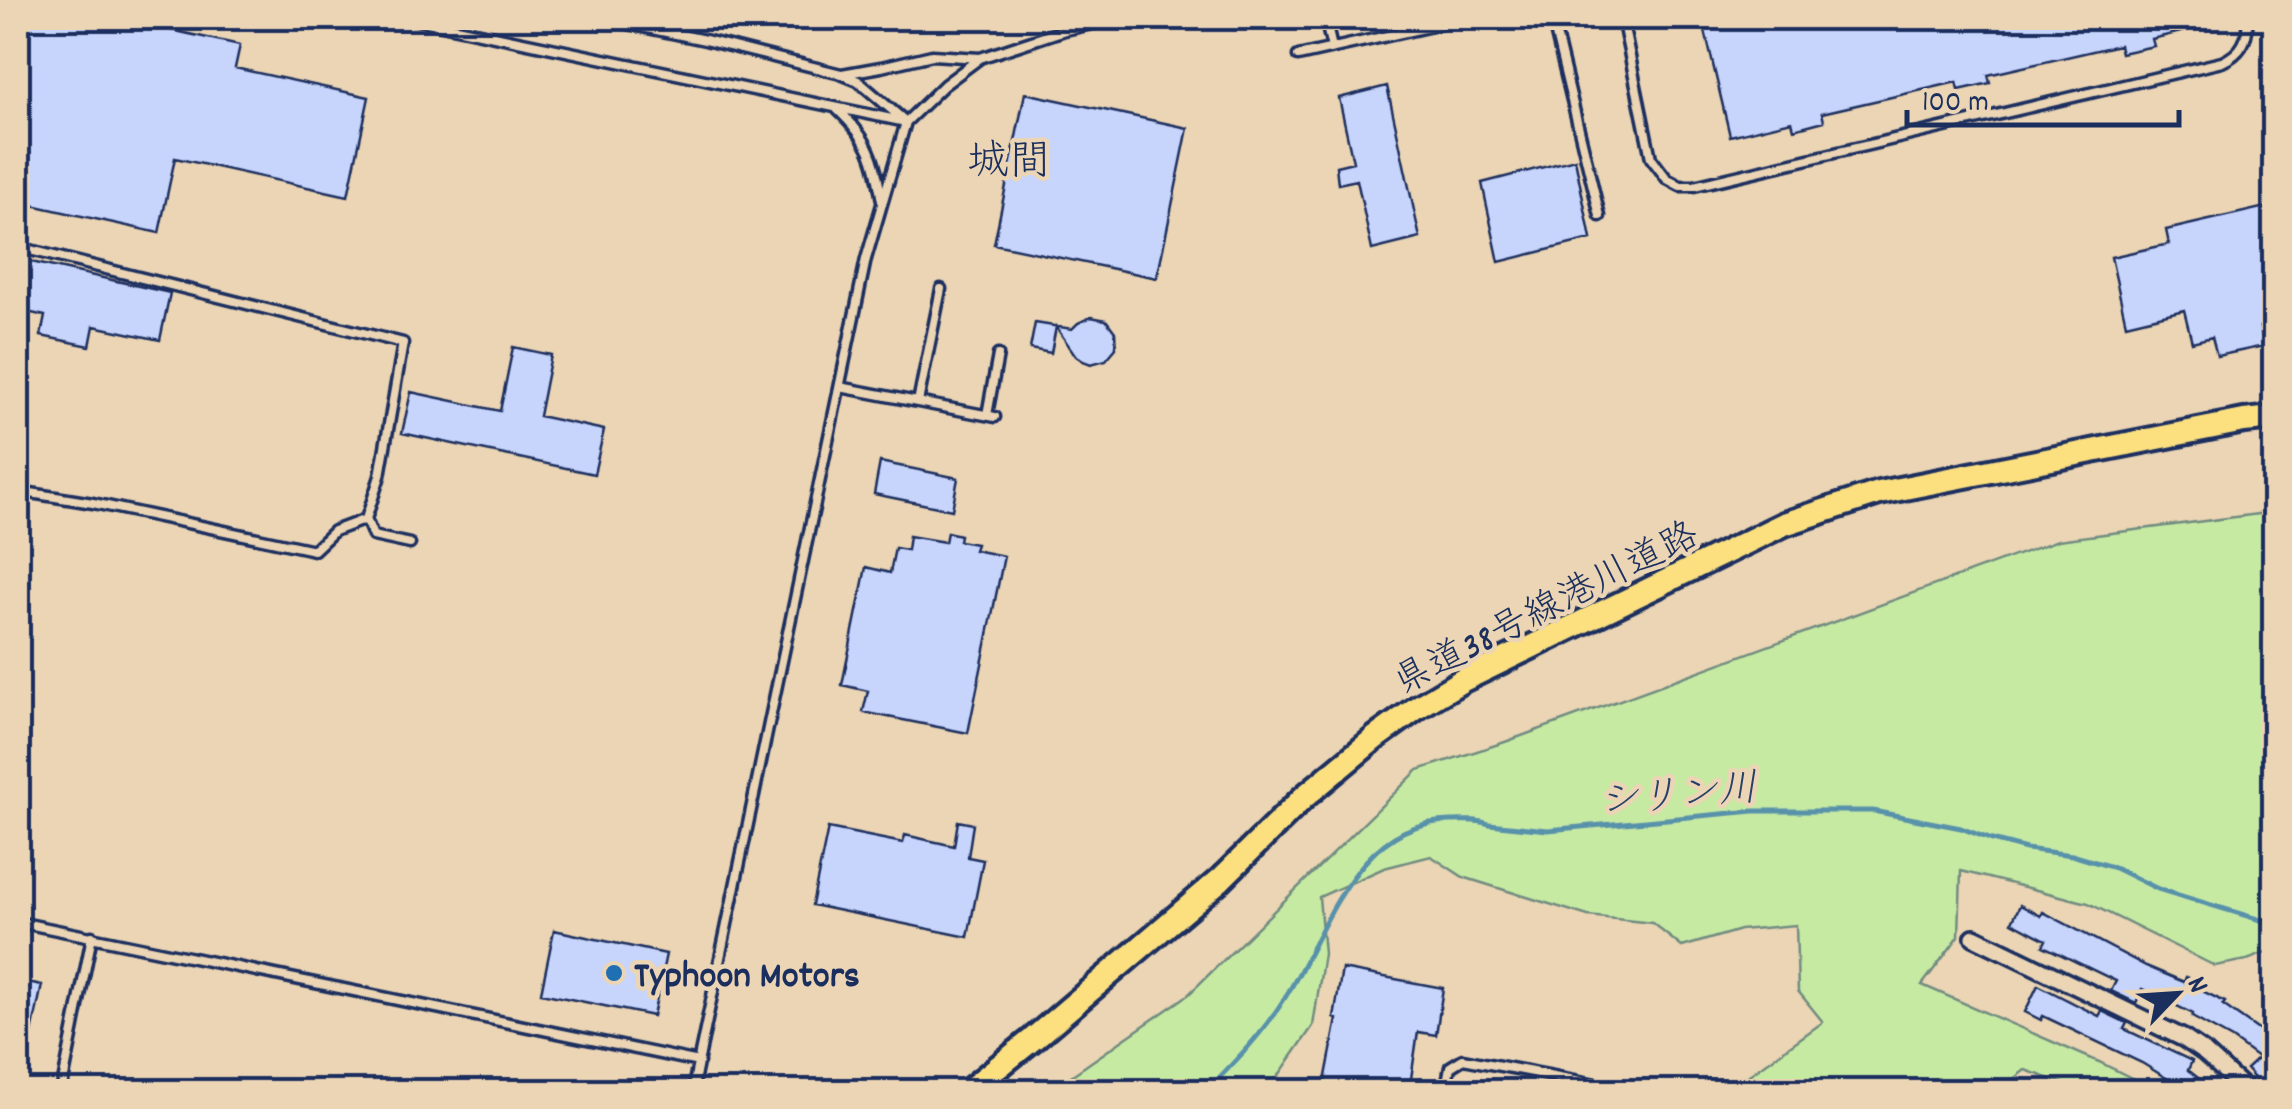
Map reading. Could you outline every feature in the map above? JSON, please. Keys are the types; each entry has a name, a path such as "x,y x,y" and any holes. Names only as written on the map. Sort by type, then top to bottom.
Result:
{"main road":[{"name":"県道38号線港川道路","path":"966,1092 1221,879 1304,797 1418,707 1463,680 1784,524 1833,507 1878,493 2274,418"}],"street":[{"path":"1974,937 2183,1038 2248,1092"}],"lane":[{"path":"408,18 906,122"},
{"path":"599,18 841,74 858,81 906,122"},
{"path":"692,1092 866,259 906,122 980,58 1065,30 1119,18"},
{"path":"1325,18 1332,48"},
{"path":"1298,56 1468,18"},
{"path":"1552,18 1600,216"},
{"path":"1622,18 1651,158 1667,179 1680,186 1694,186 2222,62 2243,46 2248,33 2247,18"},
{"path":"841,74 932,55 980,58"},
{"path":"834,106 863,136 872,153 882,204"},
{"path":"18,247 404,343 380,476 366,518 373,536 410,544"},
{"path":"918,402 941,288"},
{"path":"840,387 991,416 998,354"},
{"path":"18,490 314,550 334,531 366,518"},
{"path":"18,922 699,1062"},
{"path":"61,1092 92,936"},
{"path":"1445,1092 1450,1067 1463,1059 1612,1086"}],"green space":[{"path":"2274,512 2274,950 2215,966 2088,903 1961,871 1959,936 1922,985 2158,1091 2077,1091 2025,1070 1998,1091 1727,1091 1823,1022 1798,991 1796,925 1740,930 1682,947 1652,923 1588,916 1463,877 1431,856 1384,868 1319,897 1324,954 1313,1026 1277,1078 1258,1091 1052,1091 1188,995 1418,770 1505,742 2058,540"}],"building":[{"path":"18,18 115,18 240,45 235,68 369,97 348,196 175,158 159,233 18,202"},
{"path":"1702,18 2217,18 2218,23 2152,39 2154,46 2121,53 2119,45 1988,75 1990,83 1959,90 1957,82 1822,113 1824,121 1794,129 1792,121 1730,136"},
{"path":"1387,86 1420,238 1372,250 1357,180 1338,184 1336,166 1353,162 1339,98"},
{"path":"1025,93 1188,128 1157,278 994,244"},
{"path":"1575,159 1591,239 1499,262 1482,183"},
{"path":"2274,205 2274,324 2260,327 2264,346 2217,356 2212,337 2192,342 2184,310 2126,324 2111,257 2169,244 2166,230"},
{"path":"18,259 170,293 160,340 94,326 90,346 41,336 45,316 18,310"},
{"path":"1091,317 1106,320 1115,332 1116,348 1106,360 1091,364 1083,361 1056,327 1051,353 1030,349 1035,323 1072,329"},
{"path":"513,347 551,355 539,416 604,430 594,474 402,433 411,392 500,411"},
{"path":"880,462 958,478 952,510 874,494"},
{"path":"947,532 960,535 959,541 976,544 974,550 1004,556 968,733 863,712 868,691 842,685 866,567 890,573 895,548 907,550 909,536 945,542"},
{"path":"958,821 973,824 968,857 983,860 968,937 812,905 828,828 903,843 905,835 954,846"},
{"path":"2020,905 2041,916 2043,912 2146,966 2202,985 2200,990 2225,1002 2223,1005 2274,1041 2274,1086 2267,1081 2261,1086 2246,1069 2258,1058 2192,1017 2193,1014 2142,989 2136,1003 2111,991 2116,981 2043,946 2046,940 2012,922"},
{"path":"554,930 666,954 653,1016 541,993"},
{"path":"1342,969 1443,988 1436,1035 1418,1032 1409,1092 1323,1092"},
{"path":"18,980 42,985 24,1071 18,1071"},
{"path":"2038,985 2099,1016 2102,1011 2127,1023 2124,1029 2192,1061 2188,1070 2216,1092 2189,1092 2142,1063 2043,1016 2041,1020 2025,1012"}],"waterway":[{"name":"シリン川","path":"1205,1092 1280,1005 1333,909 1369,858 1392,838 1419,826 1480,821 1548,830 1754,811 1873,811 1961,828 2026,849 2072,855 2115,868 2158,889 2274,924"}],"place":[{"name":"Typhoon Motors","path":"614,973"}],"district":[{"name":"城間","path":"1009,158"}]}
